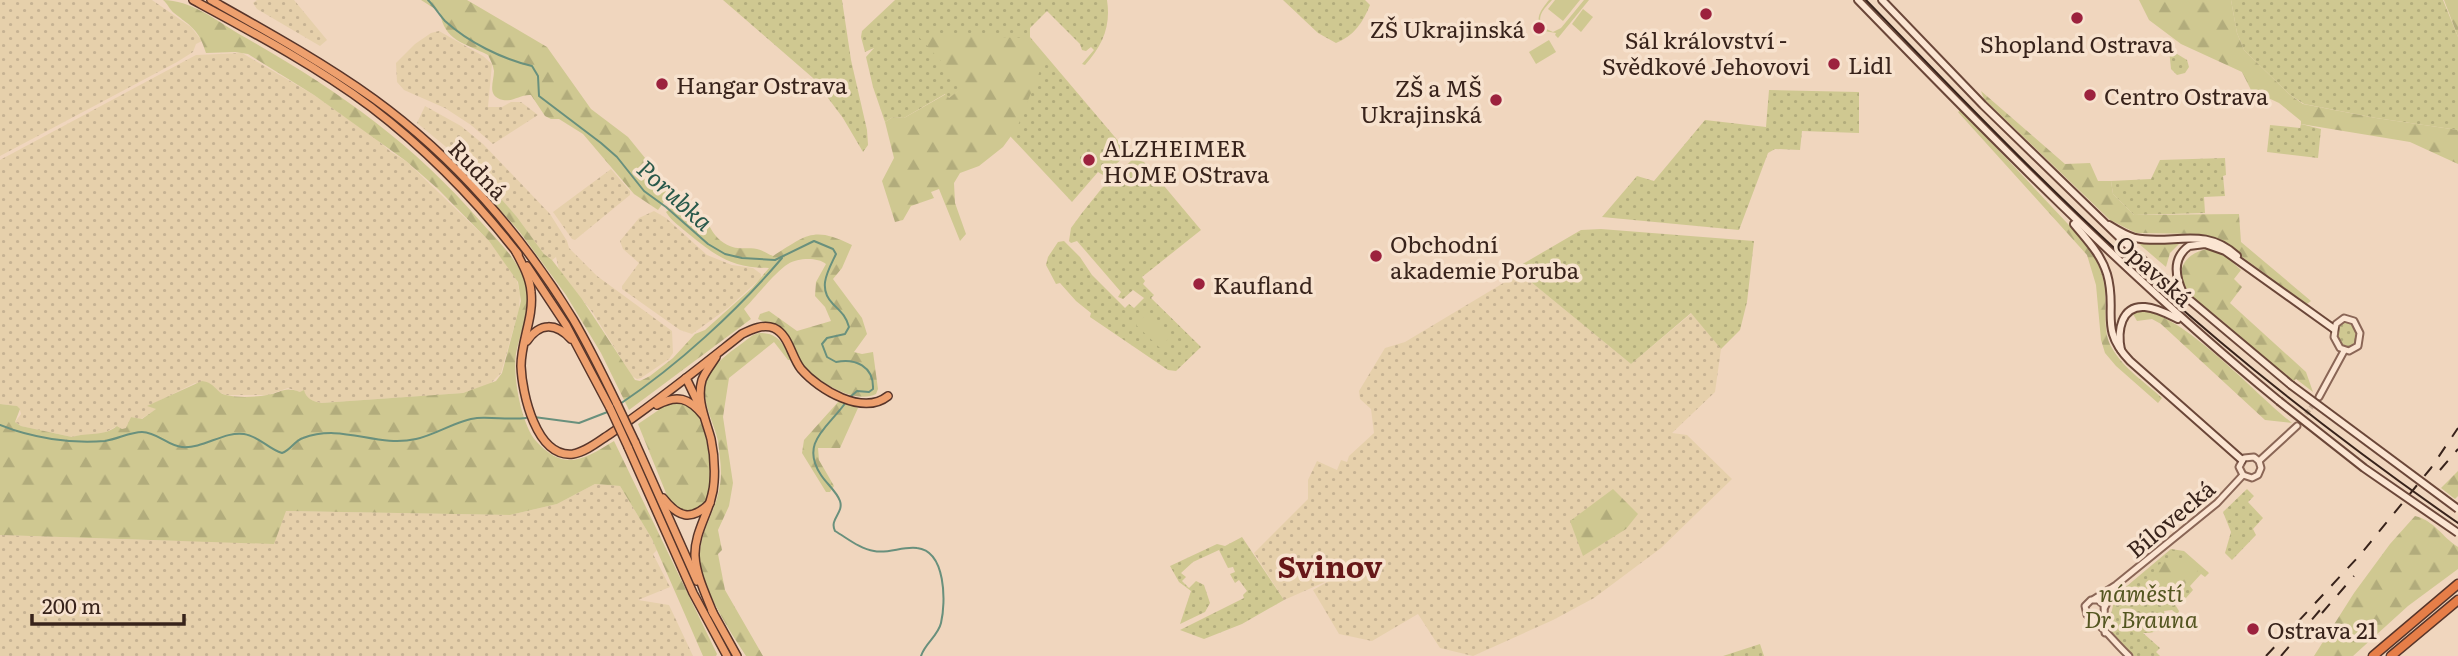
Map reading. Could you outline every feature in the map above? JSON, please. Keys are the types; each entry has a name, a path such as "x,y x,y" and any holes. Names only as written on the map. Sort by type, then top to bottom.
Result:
{"highway":[{"path":"193,0 247,25"},
{"path":"211,0 234,18"},
{"name":"Rudná","path":"247,25 333,81 401,131 460,186 516,252 553,303 614,406"},
{"name":"Rudná","path":"247,25 314,59 375,100 407,125 466,181 508,228 554,290 586,342 614,406"},
{"path":"516,252 531,291 531,308 521,364 527,402 540,434 556,450 570,454 582,452 635,417 748,331 758,327 770,327 783,336 805,373 840,396 859,403 876,403 888,396"},
{"path":"524,344 534,332 548,325 561,329 578,347"},
{"path":"713,613 697,569 695,554 715,481 714,462 700,394 702,381 718,354"},
{"path":"686,378 704,415"},
{"path":"635,417 677,397 689,401 704,415"},
{"path":"614,406 693,593 731,654"},
{"path":"631,444 657,490 731,654"},
{"path":"657,490 673,510 683,515 696,514 710,502"},
{"path":"2373,656 2458,584"},
{"path":"2391,656 2458,600"}],"main road":[{"name":"Opavská","path":"1858,0 2060,206 2185,321 2278,401 2364,468 2458,533"},
{"name":"Opavská","path":"1882,0 2098,218 2185,298 2291,385 2458,509"},
{"path":"2060,206 2094,247 2105,266 2110,284 2112,337 2122,351 2242,460"},
{"path":"2098,218 2136,238 2211,240 2231,250 2254,271"},
{"path":"2185,298 2176,278 2180,255 2189,246 2205,244 2217,247 2254,271 2334,329"},
{"path":"2122,351 2118,337 2120,324 2126,314 2134,309 2151,308 2185,321"}],"street":[{"path":"2344,318 2354,321 2360,335 2358,345 2352,351 2344,351 2336,343 2334,329 2337,322 2344,318"},
{"path":"2319,397 2344,351"},
{"path":"2259,461 2297,426"},
{"path":"2251,456 2259,461 2261,468 2258,475 2252,478 2243,475 2239,467 2242,460 2251,456"},
{"name":"Bílovecká","path":"2094,599 2225,496 2243,475"},
{"path":"2094,619 2103,612 2116,584"},
{"path":"2105,633 2101,601 2089,601 2085,608 2087,615 2094,619 2105,633 2129,656"}],"shaded area":[{"path":"0,0 152,0 191,27 202,41 196,44 193,52 177,62 0,156"},
{"path":"257,0 294,0 327,40 320,46 257,9 253,3"},
{"path":"439,31 492,64 488,107 521,102 538,115 493,144 445,108 404,90 397,82 396,63 415,44"},
{"path":"242,53 314,95 406,161 489,241 516,277 520,294 519,309 501,373 490,384 463,393 321,403 288,388 268,395 226,395 195,383 149,406 157,409 141,419 131,417 127,428 117,426 100,435 72,437 21,426 15,422 21,414 20,410 16,406 0,404 0,160 196,55"},
{"path":"425,106 461,126 483,144 550,214 569,248 597,276 672,331 673,353 669,359 641,378 632,376 593,313 559,270 556,257 551,261 517,217 468,165 417,123"},
{"path":"611,169 630,191 630,195 575,240 572,239 553,212"},
{"path":"654,211 666,218 707,255 732,265 753,268 761,274 761,278 728,308 692,334 680,330 622,289 639,263 623,249 620,241 639,218"},
{"path":"1520,273 1631,364 1692,313 1721,349 1715,392 1672,433 1687,435 1732,479 1661,548 1594,598 1553,620 1473,656 1440,648 1418,614 1372,641 1339,634 1313,590 1334,578 1284,600 1254,553 1308,499 1308,480 1317,461 1337,470 1341,460 1347,462 1349,456 1374,433 1371,409 1360,399 1359,391 1385,348 1405,342"},
{"path":"595,484 620,486 652,539 657,550 653,554 670,587 638,600 669,605 693,656 0,656 0,535 178,541 286,511 510,515 557,504"}],"green space":[{"path":"163,0 183,3 212,17 306,74 369,117 426,165 506,250 517,265 527,290 527,307 515,370 522,410 531,433 546,451 565,460 583,458 614,441 716,656 703,656 652,539 620,486 595,484 557,504 510,515 286,511 274,544 0,535 0,404 17,406 20,409 15,422 21,426 72,437 106,432 117,426 126,428 131,417 142,419 156,409 147,406 202,381 223,394 236,397 304,390 308,398 321,403 463,393 496,381 502,373 521,301 518,282 489,241 406,161 314,95 248,54 206,53 194,30"},
{"path":"421,0 467,0 547,47 591,109 628,137 667,185 668,196 658,210 634,194 583,134 559,119 545,116 531,95 503,100 494,95 494,71 488,55 457,40 446,29 440,12"},
{"path":"723,0 842,0 851,60 867,130 868,145 863,152 843,118 813,78"},
{"path":"895,0 1107,0 1107,27 1097,50 1085,65 1082,64 1094,50 1091,47 1086,51 1082,50 1080,44 1047,11 1030,28 1030,37 1125,149 1129,147 1129,153 1103,175 1098,172 1072,202 964,87 949,98 945,94 904,118 893,117 885,122 866,57 874,48 865,52 861,37 862,31"},
{"path":"1283,0 1365,0 1370,5 1357,28 1336,43 1318,33"},
{"path":"1549,0 1552,0 1540,20 1544,28 1553,32 1561,28 1584,0 1589,0 1558,38 1556,33 1544,31 1539,23 1541,11"},
{"path":"1555,0 1580,0 1563,21 1548,9"},
{"path":"2139,0 2231,0 2237,33 2244,50 2289,94 2303,104 2458,130 2458,164 2410,142 2301,124 2301,121 2279,103 2251,90 2242,72 2181,44 2149,20"},
{"path":"2231,0 2443,0 2458,37 2458,130 2304,104 2289,94 2244,50 2237,33"},
{"path":"2444,0 2458,0 2458,37"},
{"path":"1583,9 1593,17 1581,32 1572,24"},
{"path":"916,34 1028,38 1045,58 1017,128 1003,147 979,166 960,173 954,183 955,203 966,234 960,241 939,189 931,192 934,198 911,206 903,220 895,222 882,181 894,158 885,122 893,117 904,118 946,94 949,98 964,86"},
{"path":"1549,40 1556,52 1536,64 1529,52"},
{"path":"2169,49 2187,60 2189,67 2185,73 2177,75 2171,69"},
{"path":"1769,90 1859,92 1859,133 1802,131 1800,150 1775,149 1768,153 1739,230 1602,217 1637,176 1654,181 1705,120 1766,127"},
{"path":"1981,91 2065,164 2090,163 2098,181 2111,181 2113,194 2134,215 2239,214 2241,242 2311,301 2307,304 2216,238 2201,234 2136,233 2110,220 1984,99"},
{"path":"1961,110 2083,240 2097,263 2104,282 2109,342 2122,362 2162,398 2158,403 2105,353 2101,340 2096,285 2087,255 1958,112"},
{"path":"2301,124 2321,129 2318,158 2267,152 2270,125 2300,128"},
{"path":"451,152 495,192 544,254 552,260 582,299 635,380 640,381 650,376 673,358 695,334 705,330 752,288 769,268 745,266 726,260 700,243 666,212 682,200 698,209 718,238 733,247 757,249 773,256 811,235 828,236 852,245 842,268 833,279 862,318 867,334 854,352 873,352 878,389 876,394 867,397 847,394 826,384 803,364 784,331 758,319 760,314 769,311 797,331 831,321 825,307 815,296 816,282 826,264 807,259 788,264 772,278 744,309 751,319 629,410 601,353 566,295 519,231"},
{"path":"2225,158 2225,196 2204,197 2205,213 2134,215 2113,194 2111,181 2151,179 2160,160"},
{"path":"1133,159 1144,162 1201,230 1142,277 1145,281 1143,284 1154,295 1151,298 1201,347 1176,371 1168,370 1090,317 1091,313 1060,283 1056,284 1046,265 1058,242 1064,241 1080,257 1092,275 1125,308 1129,304 1134,308 1144,298 1133,290 1123,299 1118,297 1121,292 1077,241 1069,241 1071,228 1082,213 1102,188"},
{"path":"1601,229 1754,241 1747,302 1740,330 1721,349 1691,313 1631,364 1520,273 1521,265 1581,230"},
{"path":"2138,243 2179,244 2170,253 2166,267"},
{"path":"2208,249 2220,251 2241,270 2234,279 2242,287 2230,303 2306,372 2313,392 2275,366 2187,291 2182,279 2183,266 2195,253"},
{"path":"2145,310 2164,317 2203,344 2292,423 2265,420 2161,324 2152,319 2137,321 2133,314"},
{"path":"1148,312 1172,335 1160,348 1136,325"},
{"path":"2344,321 2352,323 2357,335 2351,348 2342,346 2337,337 2338,326"},
{"path":"759,333 779,340 790,360 774,342 729,378 723,417 733,483 729,506 718,530 722,550 718,554 725,590 763,656 746,656 715,604 705,582 700,558 704,534 720,487 721,473 718,441 706,402 705,386 710,372 721,360"},
{"path":"839,401 858,408 840,448 818,448 819,460 834,486 830,492 826,492 802,453 804,440"},
{"path":"684,402 696,413 702,426 711,474 704,504 690,513 679,510 670,503 638,424 669,403"},
{"path":"2458,471 2458,496 2455,499 2441,488"},
{"path":"1613,489 1638,514 1626,529 1583,556 1570,521"},
{"path":"2247,489 2254,496 2248,502 2263,518 2253,529 2256,535 2232,560 2225,553 2231,532 2223,512"},
{"path":"2415,516 2433,525 2458,547 2458,569 2408,606 2353,656 2314,656 2354,593 2390,544"},
{"path":"1242,537 1284,600 1242,624 1204,639 1180,630 1244,598 1243,595 1247,591 1239,580 1235,583 1230,574 1235,572 1233,567 1228,568 1219,550 1193,562 1181,573 1186,577 1182,581 1189,588 1196,581 1204,585 1210,603 1205,612 1180,624 1191,591 1179,582 1170,566 1217,544 1225,546"},
{"name":"náměstí Dr. Brauna","path":"2171,549 2184,551 2209,573 2205,577 2201,574 2190,586 2193,590 2186,598 2181,595 2174,603 2178,614 2186,621 2172,610 2164,611 2161,628 2143,633 2160,648 2156,652 2160,656 2134,656 2110,633 2109,624 2115,596"},
{"path":"2167,559 2190,561 2198,571 2173,601 2159,594 2152,575 2157,566"},
{"path":"1760,644 1764,656 1723,656"}],"waterway":[{"name":"Porubka","path":"428,0 445,21 475,43 532,66 538,76 539,96 617,157 644,191 708,244 725,254 775,260 814,241 833,249 836,254 826,279 826,292 845,317 849,327 845,334 827,338 822,344 827,357 836,362 850,361 867,369 873,389 869,392 857,391 849,398"},
{"path":"620,404 706,337 782,258"},
{"name":"Porubka","path":"846,402 819,436 813,453 821,475 840,501 840,509 834,523 835,531 869,550 885,552 917,548 927,551 934,558 942,579 943,614 939,628 921,656"},
{"path":"534,417 579,423 610,411"},
{"path":"0,425 38,437 79,442 105,441 142,432 182,447 244,434 282,453 300,439 318,434 346,434 401,441 424,437 469,419 526,418"}],"tunnel":[{"path":"2297,426 2319,397"}],"tram line":[{"path":"1866,0 2046,182 2157,287 2304,410 2458,523"}],"railway":[{"path":"2266,656 2360,555 2431,468 2458,428"},
{"path":"2440,470 2458,449"},
{"path":"2322,613 2354,576"},
{"path":"2281,656 2326,603"}],"place":[{"name":"Sál království - Svědkové Jehovovi","path":"1706,14"},
{"name":"Shopland Ostrava","path":"2077,18"},
{"name":"ZŠ Ukrajinská","path":"1539,28"},
{"name":"Lidl","path":"1834,64"},
{"name":"Hangar Ostrava","path":"662,84"},
{"name":"Centro Ostrava","path":"2090,95"},
{"name":"ZŠ a MŠ Ukrajinská","path":"1496,100"},
{"name":"ALZHEIMER HOME OStrava","path":"1089,160"},
{"name":"Obchodní akademie Poruba","path":"1376,256"},
{"name":"Kaufland","path":"1199,284"},
{"name":"Ostrava 21","path":"2253,629"}],"district":[{"name":"Svinov","path":"1330,565"}]}
